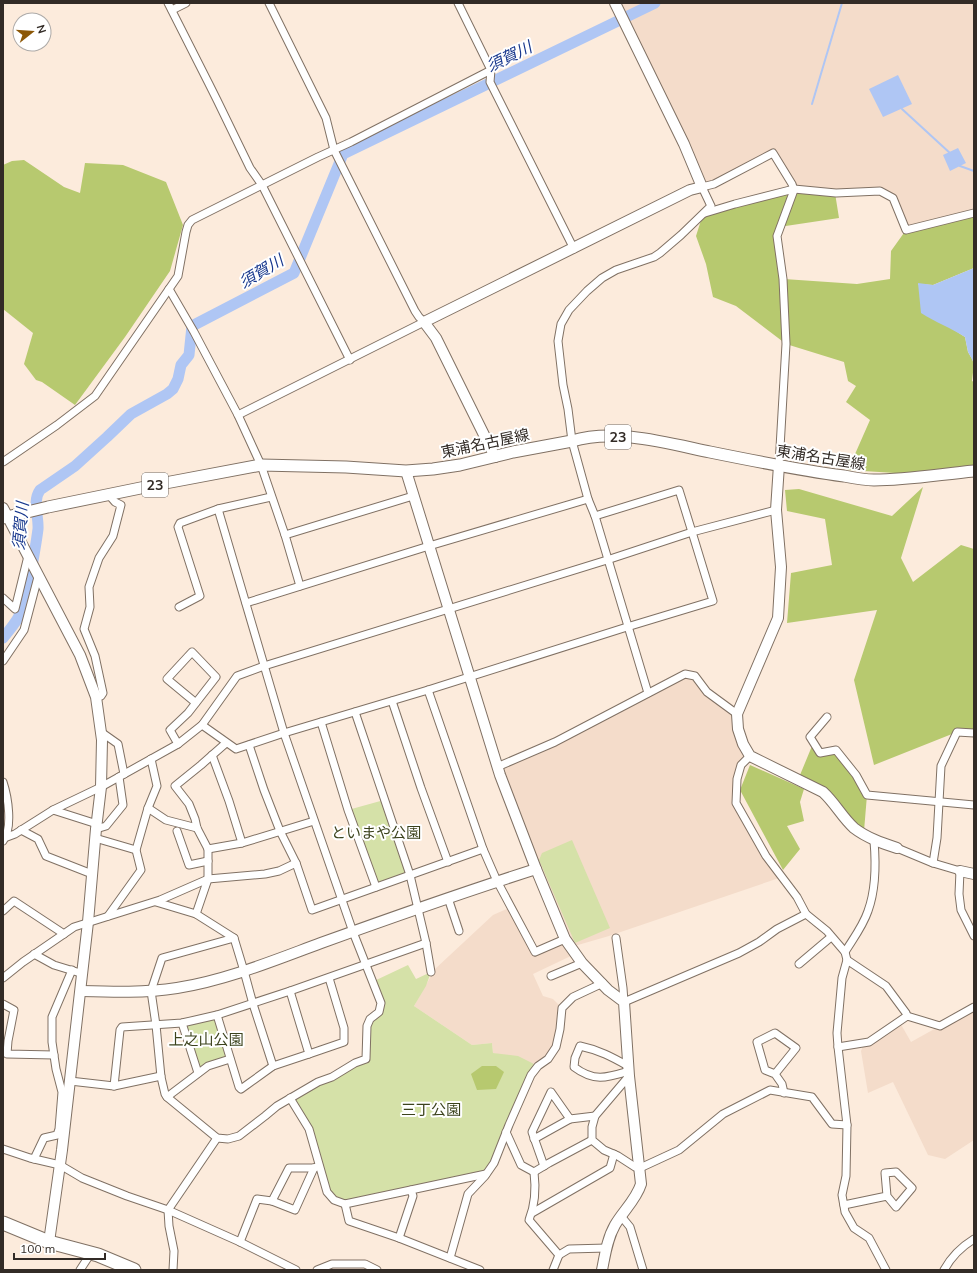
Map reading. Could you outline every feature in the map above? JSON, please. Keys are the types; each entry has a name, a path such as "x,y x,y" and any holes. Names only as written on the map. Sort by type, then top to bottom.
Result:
{"highway":[{"path":"3,1223 49,1242 91,1253 134,1270"}],"main road":[{"name":"東浦名古屋線","path":"5,514 27,512 160,484 261,465 346,467 406,471 433,469 460,465 580,438 607,436 637,438 779,466 873,480 974,471"}],"street":[{"path":"186,3 170,6 208,84 218,100 250,168 262,185 350,360"},
{"path":"269,3 326,118 334,150 415,310 436,338 495,457"},
{"path":"458,3 491,70 490,82 574,249"},
{"path":"615,3 684,144 710,206 660,254 616,270 602,278 587,291 569,310 561,324 558,341 572,441 588,499 595,516 648,693"},
{"path":"3,462 95,396 178,276 186,232 188,225 192,220 435,100 491,70"},
{"path":"238,415 690,190 714,184 773,153 794,189 777,236 784,279 786,344 776,510 781,567 778,618 737,714 738,729 743,744 750,756 823,792 832,800 854,828 874,841 897,848 933,863 974,874"},
{"path":"703,214 794,189 836,193 880,192 893,198 906,230 974,213"},
{"path":"169,289 190,324 238,415 261,465 285,535 300,586"},
{"path":"406,471 497,767 536,869 565,939 582,963 603,983 608,990 624,1002"},
{"path":"202,725 236,749 713,601 679,490 595,516"},
{"path":"96,697 101,696 103,692 102,686 95,656 84,629 90,607 88,587 99,558 114,536 121,505 115,502 110,495"},
{"path":"285,535 413,496"},
{"path":"179,607 200,596 178,527 180,523 218,509 271,497"},
{"path":"246,603 429,546 588,499"},
{"path":"218,509 284,733 353,932 381,1003 379,1012 370,1019 367,1026 366,1058 290,1098 277,1106 239,1136 228,1139 217,1138 165,1094 161,1076 151,991 162,958 234,938"},
{"path":"5,839 53,810 101,787 178,744 202,725 237,676 264,666 607,560 692,532 776,510"},
{"path":"5,514 80,656 96,697 102,740 101,787 83,973 60,1165 49,1242"},
{"path":"3,598 15,609 28,556"},
{"path":"3,661 24,630 38,576"},
{"path":"178,744 170,730 188,713 196,703 216,677 192,652 167,679 196,703"},
{"path":"497,767 555,742 685,674 695,676 707,692 737,714"},
{"path":"428,690 483,849 497,881 535,952 565,939"},
{"path":"392,700 421,788 448,862"},
{"path":"355,712 410,875 426,943 431,972"},
{"path":"827,717 810,737 820,753 836,750 856,775 867,795 974,805"},
{"path":"321,722 348,810 376,887"},
{"path":"96,830 106,826 124,805 118,744 101,732"},
{"path":"933,863 940,802 941,766 957,732 974,733"},
{"path":"196,914 208,879 208,850 197,828 189,804 175,786 226,743"},
{"path":"249,745 264,790 280,831 296,864 312,910 483,849"},
{"path":"212,755 230,801 242,843"},
{"path":"750,756 741,765 737,779 736,803 766,856 797,897 806,914 827,931 845,952 847,960 842,978 837,1033 847,1125 846,1176 842,1195 845,1212 854,1228 869,1238 886,1270"},
{"path":"108,916 141,870 136,850 148,808 158,786 151,759"},
{"path":"3,782 8,809 8,822 5,839"},
{"path":"148,808 166,820 197,828"},
{"path":"53,810 136,850"},
{"path":"208,850 242,843 314,821"},
{"path":"21,830 38,839 46,856 92,874"},
{"path":"177,831 189,865 208,861"},
{"path":"845,952 868,913 872,900 876,862 874,841"},
{"path":"3,978 34,954 74,927 156,902 208,879 265,874 279,871 296,864"},
{"path":"81,991 118,993 151,991 198,984 244,971 418,908 536,869"},
{"path":"960,871 959,894 961,910 974,936"},
{"path":"448,898 459,931"},
{"path":"3,911 14,901 64,934"},
{"path":"156,902 196,914 234,938 273,1066"},
{"path":"624,1002 739,953 759,942 777,929 806,914"},
{"path":"799,964 831,937"},
{"path":"602,1270 610,1237 621,1216 638,1193 641,1184 629,1071 623,988 616,938"},
{"path":"114,1086 120,1030 122,1027 182,1023 217,1015 329,978 426,943"},
{"path":"34,954 54,965 83,973"},
{"path":"847,960 886,986 907,1016 940,1026 974,1008"},
{"path":"551,976 582,963"},
{"path":"34,1159 44,1138 57,1135 59,1129 62,1092 56,1069 52,1042 52,1018 72,970"},
{"path":"217,1015 239,1087 241,1089 273,1066 344,1042 344,1028 329,978"},
{"path":"450,1258 468,1194 487,1174 494,1163 531,1075 538,1066 548,1059 556,1047 560,1030 562,1008 573,996 603,983"},
{"path":"290,991 310,1054"},
{"path":"3,1004 14,1010 7,1054 54,1055"},
{"path":"838,1047 869,1042 907,1016"},
{"path":"182,1023 198,1073"},
{"path":"775,1074 796,1048 774,1033 757,1042 765,1070 775,1074 782,1084 784,1093"},
{"path":"580,1046 594,1049 607,1054 629,1071 607,1077 596,1077 583,1074 574,1067 575,1058 580,1046"},
{"path":"168,1097 208,1066 230,1059"},
{"path":"592,1140 592,1127 595,1116 629,1071"},
{"path":"70,1081 114,1086 161,1076"},
{"path":"592,1140 604,1150 618,1156 635,1167 640,1168 679,1150 723,1114 770,1090 812,1097 832,1124 847,1125"},
{"path":"544,1166 532,1132 551,1092 570,1119"},
{"path":"290,1098 309,1129 316,1167 327,1192 334,1200 345,1204 487,1174"},
{"path":"534,1139 570,1119 595,1116"},
{"path":"506,1132 521,1165 534,1172"},
{"path":"173,1270 174,1251 169,1226 168,1210 217,1138"},
{"path":"534,1172 592,1140"},
{"path":"3,1149 34,1159 60,1165 82,1178 168,1210 240,1242 296,1270"},
{"path":"532,1213 610,1168 614,1154"},
{"path":"272,1201 289,1168 316,1167"},
{"path":"240,1242 257,1199 272,1201 295,1210 316,1167"},
{"path":"534,1172 536,1186 532,1213 529,1220 559,1255"},
{"path":"896,1172 912,1188 896,1207 887,1196 885,1173 896,1172"},
{"path":"399,1238 413,1196 411,1190"},
{"path":"844,1205 887,1196"},
{"path":"345,1204 349,1221 399,1238 480,1270"},
{"path":"621,1216 630,1227 643,1270"},
{"path":"944,1270 956,1252 974,1239"},
{"path":"553,1270 559,1255 569,1249 607,1248"},
{"path":"80,1270 91,1253"},
{"path":"317,1270 332,1264 365,1264 377,1270"}],"shaded area":[{"path":"619,3 974,3 974,213 906,230 893,198 880,191 794,189 773,153 702,187"},
{"path":"695,676 707,692 737,714 750,756 741,765 736,803 782,877 609,936 571,947 575,954 533,974 543,996 553,999 562,1008 556,1047 538,1066 493,1053 492,1043 472,1045 414,1006 435,969 493,915 511,907 535,952 565,939 503,773 504,767 553,747 674,678"},
{"path":"974,1007 974,1140 945,1159 928,1155 893,1082 868,1093 861,1051 863,1046 899,1021 911,1042"}],"green space":[{"path":"24,160 64,187 80,193 85,163 123,165 166,182 183,225 170,271 125,337 75,405 42,382 36,380 24,364 33,333 3,309 3,165 12,161"},
{"path":"794,189 835,193 839,218 779,227 784,279 857,284 890,279 891,251 906,230 974,213 974,268 933,285 918,284 951,328 965,337 968,352 974,364 972,381 974,382 974,469 926,475 848,470 870,420 846,402 856,386 848,381 844,362 786,344 736,306 713,297 706,264 696,236 703,214"},
{"path":"923,487 901,558 913,582 961,545 974,549 974,733 957,732 874,765 854,680 877,610 787,623 791,573 832,565 825,519 787,511 785,490 799,489 892,516"},
{"path":"812,746 820,753 836,750 867,795 864,831 843,811 800,775"},
{"path":"750,765 804,789 800,802 804,821 787,826 800,849 783,870 740,790"},
{"name":"といまや公園","path":"384,800 410,875 376,887 348,810"},
{"path":"572,840 610,928 575,943 539,860 542,853"},
{"name":"三丁公園","path":"408,965 416,979 431,972 426,986 414,1006 472,1045 492,1043 493,1053 518,1056 538,1066 487,1174 345,1204 327,1192 309,1129 290,1098 366,1059 367,1026 381,1003 372,982"},
{"name":"上之山公園","path":"214,1019 216,1020 227,1056 201,1068 199,1067 186,1027 187,1025"},
{"path":"482,1066 496,1066 504,1072 496,1089 477,1090 471,1074"}],"water":[{"path":"898,75 912,104 883,117 869,89"},
{"path":"958,148 966,163 950,171 943,155"},
{"path":"974,268 974,364 968,352 965,337 921,313 918,283 933,285"}],"waterway":[{"name":"須賀川","path":"3,638 14,625 22,610 26,598 38,529 36,499 40,490 75,466 131,414 167,394 173,389 178,379 181,365 189,355 192,326 294,273 343,154 655,3"},
{"path":"812,104 842,3"},
{"path":"902,109 951,154"},
{"path":"958,164 974,171"},
{"name":"須賀川","path":"14,612 18,619"}]}
